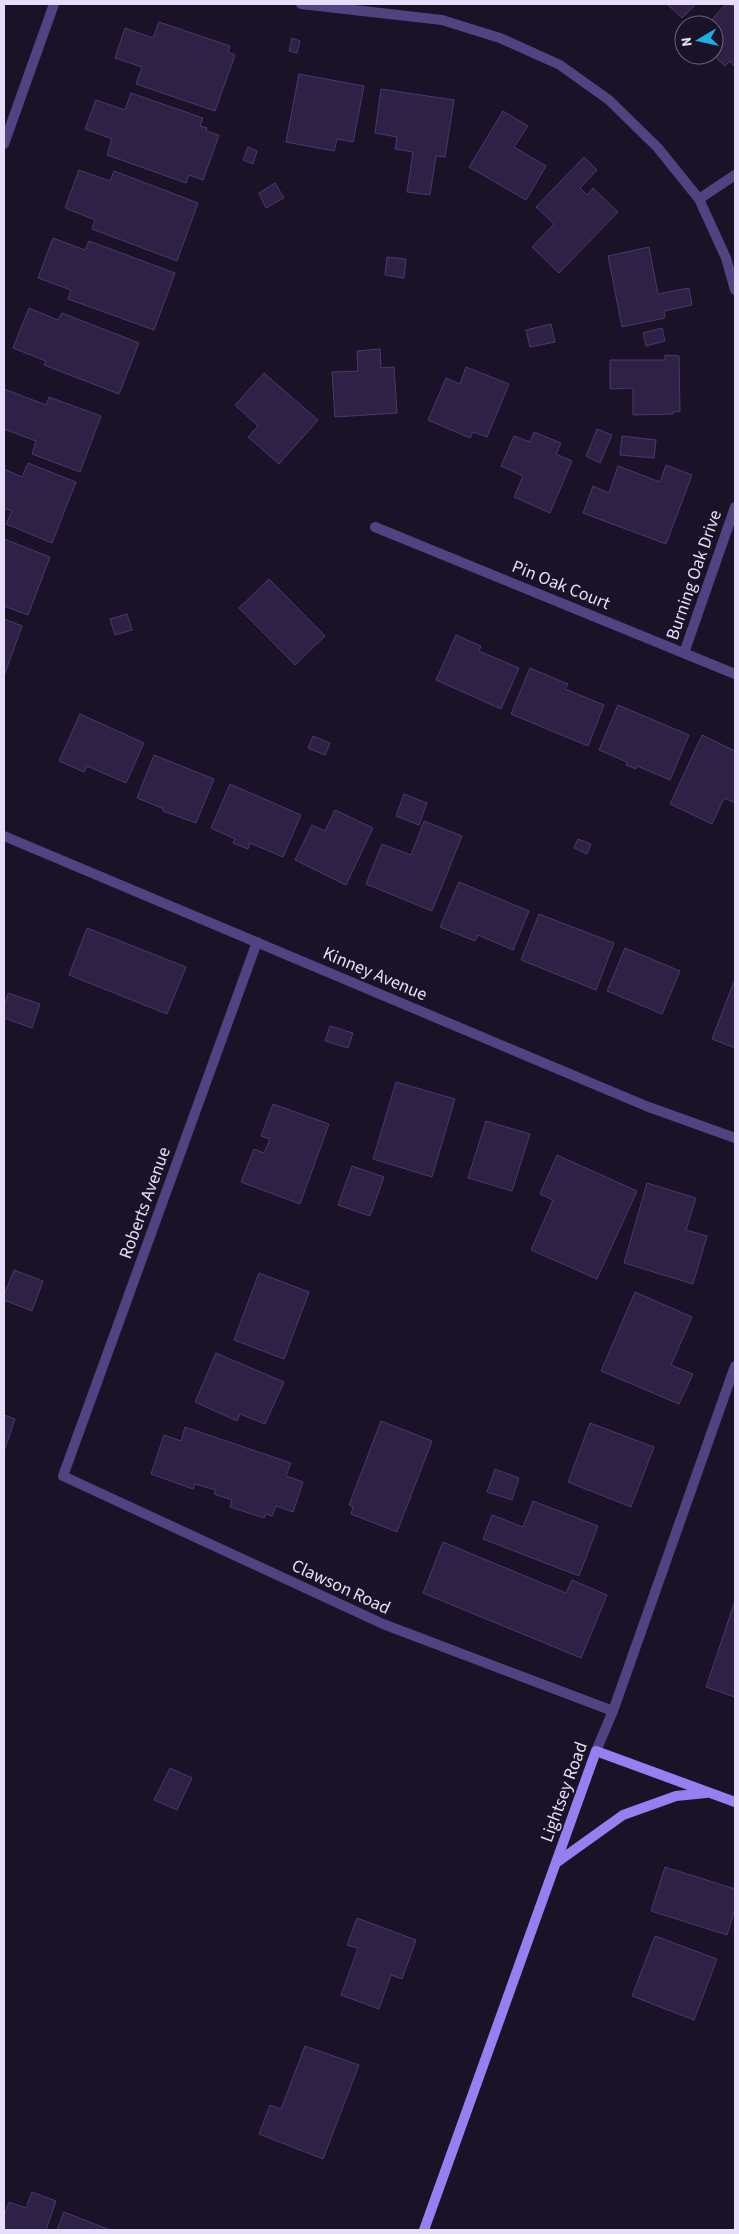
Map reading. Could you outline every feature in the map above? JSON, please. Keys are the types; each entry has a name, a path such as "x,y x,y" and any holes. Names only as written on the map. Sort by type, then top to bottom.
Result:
{"street":[{"path":"4,144 54,4"},
{"path":"301,4 442,20 500,38 560,65 608,100 658,148 699,199 726,258 735,290"},
{"path":"699,199 735,174"},
{"name":"Burning Oak Drive","path":"684,653 735,507"},
{"name":"Pin Oak Court","path":"375,527 735,674"},
{"name":"Kinney Avenue","path":"4,836 646,1106 735,1138"},
{"name":"Roberts Avenue","path":"63,1476 257,942"},
{"name":"Lightsey Road","path":"424,2230 596,1751 613,1711 735,1366"},
{"name":"Clawson Road","path":"63,1476 382,1624 613,1711"},
{"path":"596,1751 735,1802"},
{"path":"556,1863 623,1815 676,1796 710,1792"}],"building":[{"path":"667,4 696,4 685,15 679,15"},
{"path":"726,4 735,6 735,67 730,61 724,65 724,15 716,15"},
{"path":"159,22 230,46 228,52 235,55 215,111 136,84 142,67 115,58 125,28 153,38"},
{"path":"292,38 300,41 297,53 289,51"},
{"path":"299,74 364,86 353,142 337,139 334,151 286,142"},
{"path":"381,89 454,100 445,157 436,156 430,195 407,192 413,152 395,149 397,137 375,133"},
{"path":"131,93 203,118 200,126 207,128 206,131 219,135 203,180 189,175 186,183 107,155 112,139 85,129 96,100 125,110"},
{"path":"503,111 528,126 514,147 546,166 526,200 469,167"},
{"path":"248,147 257,151 253,164 243,160"},
{"path":"584,157 597,170 580,188 587,195 593,188 618,212 559,273 532,247 554,224 536,207"},
{"path":"79,170 110,181 114,171 198,203 177,261 92,229 95,220 65,208"},
{"path":"275,183 284,198 266,208 259,193"},
{"path":"53,238 85,250 89,241 175,273 154,330 68,299 71,290 38,278"},
{"path":"649,247 658,294 689,288 692,305 664,311 665,318 622,327 608,256"},
{"path":"387,257 406,259 404,278 385,275"},
{"path":"29,308 58,320 62,313 139,343 119,394 44,365 46,361 13,348"},
{"path":"551,324 555,342 530,347 526,330"},
{"path":"662,328 665,341 646,346 643,333"},
{"path":"380,349 381,368 394,367 397,413 335,417 332,372 358,371 357,351"},
{"path":"665,355 679,356 680,411 673,412 673,414 633,415 633,388 610,389 610,360 665,360"},
{"path":"466,367 509,384 487,437 473,432 470,438 428,420 446,378 460,384"},
{"path":"264,373 318,420 279,464 248,437 258,426 235,405"},
{"path":"4,389 46,405 49,397 101,416 80,472 32,454 36,441 4,429"},
{"path":"597,429 612,435 600,463 586,456"},
{"path":"534,432 561,443 556,454 572,461 550,513 514,497 523,476 501,466 514,436 530,442"},
{"path":"622,436 656,440 654,458 620,455"},
{"path":"28,463 76,482 52,543 6,524 12,511 4,508 4,469 22,477"},
{"path":"666,465 692,475 666,544 583,513 593,486 609,493 618,466 660,482"},
{"path":"4,539 50,557 28,615 4,606"},
{"path":"269,579 325,636 295,665 239,608"},
{"path":"127,614 132,630 115,635 110,619"},
{"path":"4,619 22,626 4,676"},
{"path":"456,635 481,646 479,651 519,668 501,709 436,680"},
{"path":"530,668 568,684 565,689 604,705 588,746 511,714"},
{"path":"618,705 689,735 670,780 637,766 636,769 626,765 627,762 599,750"},
{"path":"80,714 144,743 126,783 87,766 84,772 59,761"},
{"path":"702,735 735,751 735,803 724,798 712,824 670,804"},
{"path":"313,736 330,743 325,755 308,748"},
{"path":"154,755 214,779 196,823 163,811 164,809 137,798"},
{"path":"230,784 301,815 283,857 250,843 248,849 233,843 235,839 211,828"},
{"path":"404,794 427,803 419,825 396,816"},
{"path":"335,810 373,828 346,885 295,860 312,825 325,831"},
{"path":"424,821 462,836 432,911 366,884 382,844 411,855"},
{"path":"578,839 591,844 587,854 574,848"},
{"path":"459,882 529,911 513,950 478,935 475,941 440,927"},
{"path":"539,914 614,943 596,990 521,960"},
{"path":"87,928 186,967 167,1014 69,975"},
{"path":"625,948 680,971 662,1014 607,991"},
{"path":"735,979 735,1048 712,1039"},
{"path":"8,993 40,1004 32,1028 4,1018 4,1008"},
{"path":"330,1026 353,1033 348,1048 325,1041"},
{"path":"396,1082 455,1099 432,1177 373,1159"},
{"path":"273,1104 329,1124 300,1204 241,1182 254,1149 264,1153 270,1139 261,1136"},
{"path":"486,1121 530,1134 512,1191 468,1178"},
{"path":"557,1155 637,1191 597,1279 531,1250 553,1200 540,1194"},
{"path":"352,1166 384,1177 370,1216 338,1205"},
{"path":"647,1183 696,1198 686,1230 707,1236 693,1284 624,1263"},
{"path":"14,1270 43,1281 32,1311 4,1300 4,1295"},
{"path":"259,1273 309,1292 284,1359 234,1340"},
{"path":"635,1292 692,1317 671,1365 693,1374 679,1404 601,1371"},
{"path":"216,1353 284,1382 265,1424 240,1414 237,1421 195,1402"},
{"path":"4,1415 15,1419 4,1451"},
{"path":"381,1421 432,1441 397,1532 351,1514 353,1507 349,1505"},
{"path":"590,1423 654,1447 631,1507 568,1482"},
{"path":"185,1427 291,1463 286,1476 303,1482 293,1512 276,1506 272,1516 266,1514 264,1518 230,1507 232,1500 214,1494 216,1490 195,1484 193,1489 151,1474 164,1435 181,1441"},
{"path":"495,1469 519,1478 512,1500 487,1492"},
{"path":"533,1501 598,1526 579,1576 483,1539 492,1515 523,1527"},
{"path":"443,1542 566,1593 572,1580 607,1595 581,1658 423,1593"},
{"path":"735,1601 735,1697 706,1687"},
{"path":"170,1768 192,1778 177,1810 154,1800"},
{"path":"665,1867 735,1889 735,1909 727,1935 651,1911"},
{"path":"357,1918 416,1940 402,1979 391,1975 379,2009 341,1995 358,1948 347,1945"},
{"path":"655,1936 717,1959 694,2020 632,1996"},
{"path":"305,2046 359,2065 323,2159 259,2134 270,2105 281,2109"},
{"path":"32,2192 56,2201 46,2230 4,2230 4,2216 9,2202 26,2208"},
{"path":"64,2212 110,2230 57,2230"}]}
